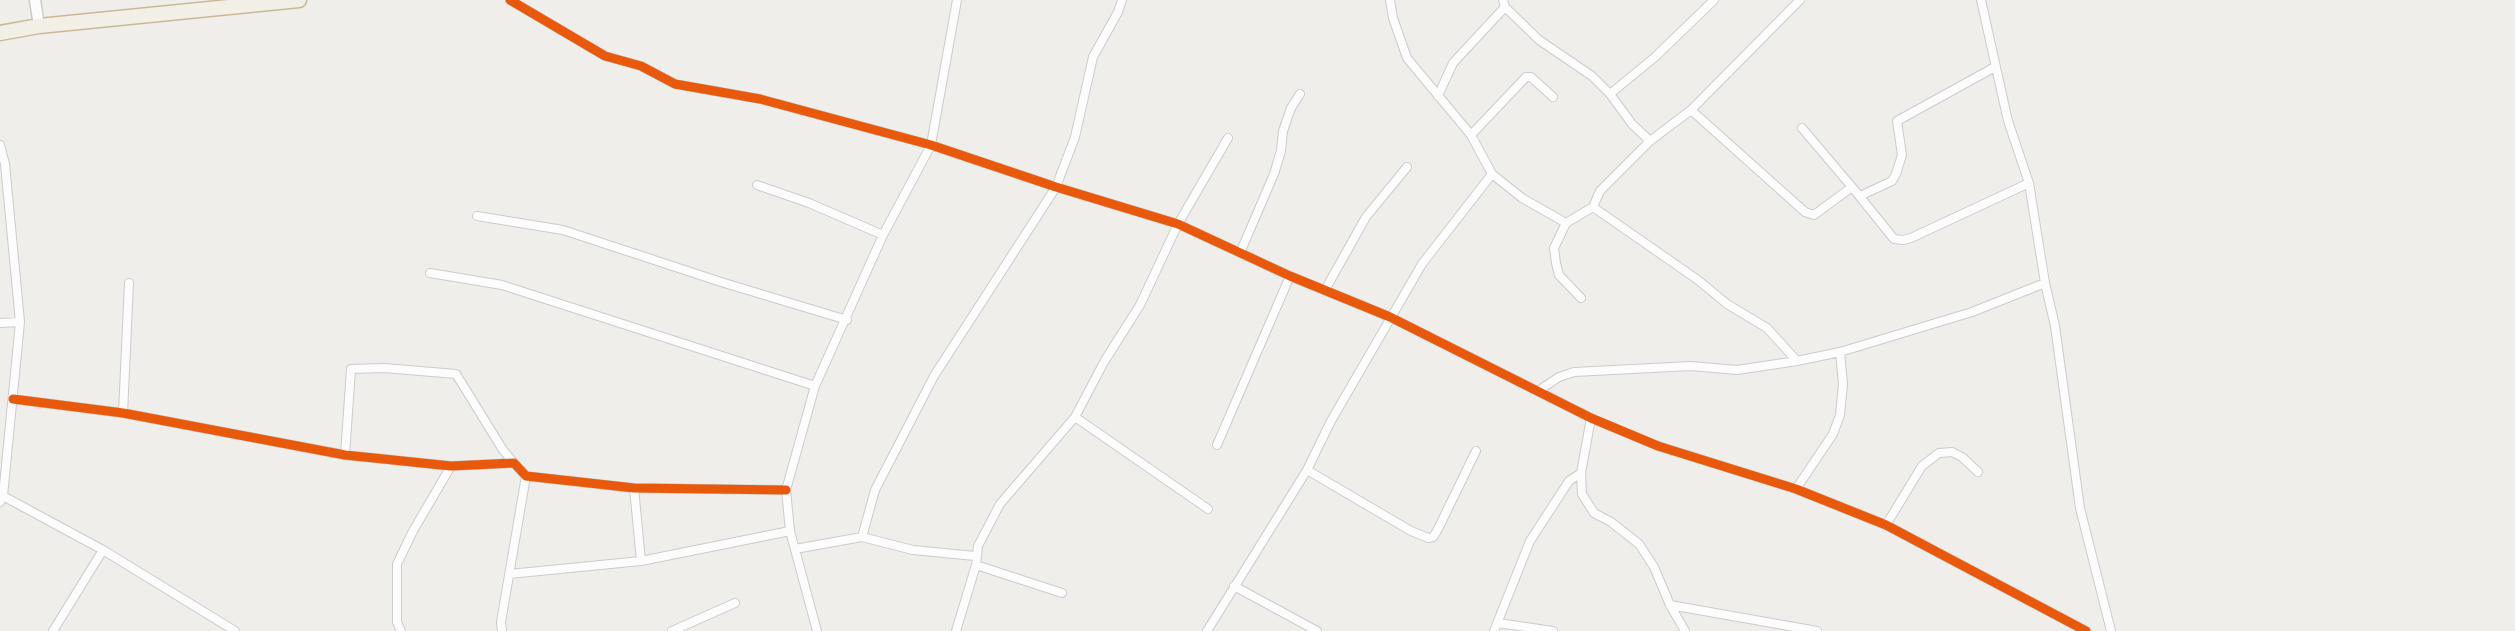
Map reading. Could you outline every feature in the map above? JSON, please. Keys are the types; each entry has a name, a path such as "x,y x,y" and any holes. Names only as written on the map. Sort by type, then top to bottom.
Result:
{"highway":[{"path":"0,33 39,26 299,0"}],"street":[{"path":"35,0 39,26"},
{"path":"510,0 605,56 641,66 675,84 760,99 931,145 1178,224 1290,276 1391,317 1591,418 1658,446 1796,489 1886,525 2086,631"},
{"path":"817,631 790,531 786,490 815,386 883,235 931,145 957,0"},
{"path":"862,537 876,490 934,376 1056,187 1075,137 1093,57 1122,0"},
{"path":"1390,0 1406,58 1471,135 1492,174 1522,198 1566,223"},
{"path":"1610,94 1655,57 1714,0"},
{"path":"1581,298 1559,275 1556,263 1554,248 1566,223 1593,207 1600,191 1650,141 1691,110 1800,0"},
{"path":"1981,0 2008,121 2029,183 2045,283 2055,326 2080,509 2111,631"},
{"path":"1438,96 1453,63 1504,3 1539,40 1592,76 1610,94 1632,124 1650,141"},
{"path":"1860,196 1892,181 1896,174 1902,155 1896,121 1995,67"},
{"path":"1471,135 1526,77 1531,77 1553,97"},
{"path":"1240,253 1274,174 1281,152 1283,131 1291,108 1300,94"},
{"path":"1691,110 1805,212 1814,215 1852,187"},
{"path":"1802,128 1894,239 1903,240 2029,183"},
{"path":"956,631 978,546 1000,504 1075,417 1104,362 1140,304 1178,224 1228,138"},
{"path":"0,145 5,164 5,214 20,322 1,499 103,550 235,631"},
{"path":"1325,290 1366,217 1407,167"},
{"path":"1207,631 1307,470 1422,264 1492,174"},
{"path":"757,185 809,203 883,235"},
{"path":"1593,207 1698,280 1727,304 1766,328 1797,361"},
{"path":"477,216 563,230 720,282 847,320"},
{"path":"430,273 502,285 815,386"},
{"path":"1217,445 1290,276"},
{"path":"123,413 129,283"},
{"path":"1538,391 1559,377 1574,372 1691,366 1737,370 1840,352 1972,312 2045,283"},
{"path":"0,323 20,322"},
{"path":"1796,489 1833,434 1840,415 1843,384 1840,352"},
{"path":"345,454 351,369 384,368 456,374 503,450 526,476 634,488 786,490"},
{"path":"13,399 123,413 345,454 451,466 514,463"},
{"path":"1075,417 1208,509"},
{"path":"1591,418 1581,473 1582,494 1594,513 1611,522 1639,544 1654,567 1670,605 1685,631"},
{"path":"1307,470 1411,531 1428,538 1433,537 1437,531 1476,451"},
{"path":"1886,525 1922,466 1939,453 1952,452 1962,457 1978,472"},
{"path":"401,631 397,622 397,564 412,531 451,466"},
{"path":"1553,631 1496,627 1530,541 1569,481 1581,473"},
{"path":"502,631 501,622 526,476"},
{"path":"634,488 641,561"},
{"path":"509,574 641,561 790,531"},
{"path":"795,549 862,537 913,550 976,560 1062,593"},
{"path":"52,631 103,550"},
{"path":"1234,586 1317,631"},
{"path":"672,631 735,603"},
{"path":"1670,605 1817,631"}],"cycle path":[{"path":"510,0 605,56 641,66 675,84 760,99 931,145 1178,224 1290,276 1390,317 1591,418 1658,446 1796,489 1886,525 2086,631"},
{"path":"13,399 123,413 345,455 451,466 514,463 526,476 634,488 786,490"}]}
